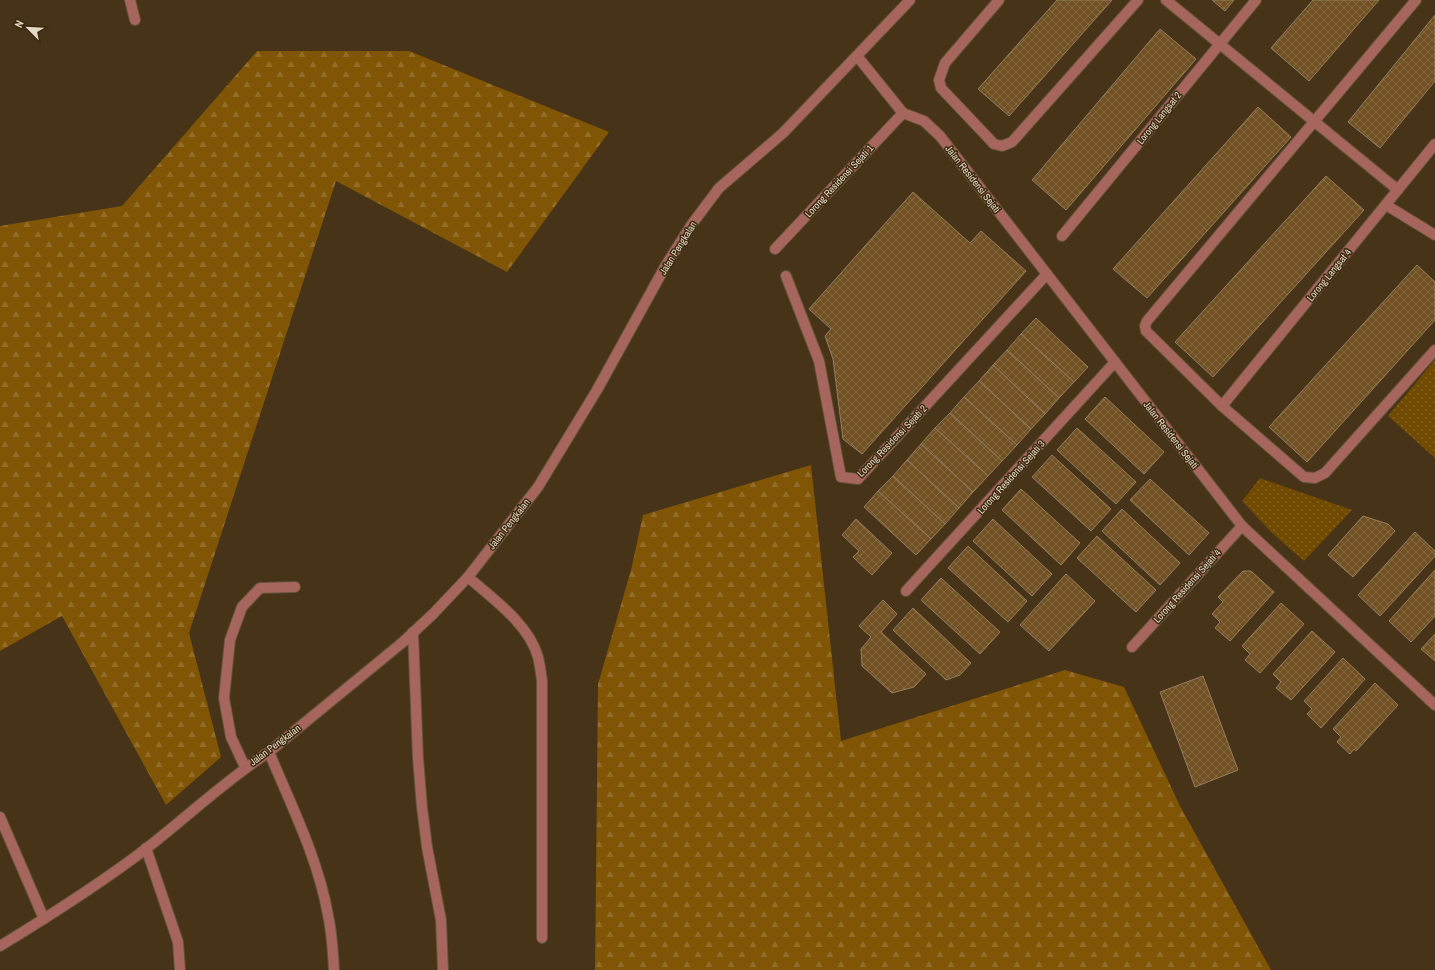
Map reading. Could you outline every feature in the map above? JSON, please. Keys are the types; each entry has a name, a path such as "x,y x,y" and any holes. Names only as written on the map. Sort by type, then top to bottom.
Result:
{"street":[{"path":"130,0 135,20"},
{"name":"Jalan Pengkalan","path":"0,946 90,890 146,848 245,767 269,752 433,614 468,577 538,486 597,390 666,265 692,224 719,188 783,133 910,0"},
{"path":"999,0 945,63 939,80 941,88 994,144 1002,146 1012,142 1138,0"},
{"path":"1166,0 1398,190"},
{"name":"Lorong Langsat 2","path":"1062,236 1256,0"},
{"path":"1416,0 1147,321 1145,326 1146,331 1222,406 1304,477 1315,478 1325,473 1435,350"},
{"path":"857,56 903,113"},
{"name":"Jalan Residensi Sejati","path":"903,113 924,121 940,136 1242,526 1435,705"},
{"name":"Lorong Residensi Sejati 1","path":"775,249 903,113"},
{"name":"Lorong Langsat 4","path":"1222,406 1435,144"},
{"path":"1386,205 1435,235"},
{"name":"Lorong Residensi Sejati 2","path":"786,276 819,361 841,477 858,479 1047,274"},
{"name":"Lorong Residensi Sejati 3","path":"906,591 1115,362"},
{"name":"Lorong Residensi Sejati 4","path":"1132,647 1242,526"},
{"path":"468,577 511,614 526,632 538,656 542,682 542,938"},
{"path":"245,767 231,737 224,698 230,640 242,607 260,588 294,587"},
{"path":"413,632 418,758 422,807 427,847 441,920 443,970"},
{"path":"269,752 297,817 318,872 329,916 334,970"},
{"path":"0,818 44,919"},
{"path":"146,848 178,942 180,970"}],"green space":[{"path":"257,51 409,51 609,132 507,272 336,181 189,633 221,757 166,805 62,616 0,651 0,226 122,206"},
{"path":"811,465 841,741 1065,670 1124,687 1181,808 1271,970 595,970 598,684 631,570 643,515"}],"shaded area":[{"path":"1435,360 1435,458 1388,416"},
{"path":"1260,478 1352,510 1304,561 1272,533 1242,501"}],"building":[{"path":"1057,0 1112,0 1009,116 978,89"},
{"path":"1212,0 1234,0 1225,11"},
{"path":"1313,0 1379,0 1309,81 1271,48"},
{"path":"1435,15 1435,81 1380,148 1348,122"},
{"path":"1160,29 1196,59 1066,210 1032,180"},
{"path":"1258,107 1291,137 1147,298 1113,269"},
{"path":"1326,176 1364,210 1213,377 1175,342"},
{"path":"913,192 970,243 981,231 1026,271 862,454 843,439 833,359 825,336 831,329 809,309"},
{"path":"1417,265 1435,282 1435,320 1307,462 1269,427"},
{"path":"1036,318 1088,367 1074,382 1021,334"},
{"path":"1021,334 1074,382 1059,398 1007,350"},
{"path":"1007,350 1059,398 1045,414 993,365"},
{"path":"993,365 1045,414 1031,429 979,381"},
{"path":"979,381 1031,429 1017,445 964,397"},
{"path":"964,397 1017,445 1002,461 950,413"},
{"path":"1105,397 1164,452 1144,474 1085,419"},
{"path":"950,413 1002,461 988,476 935,428"},
{"path":"935,428 988,476 973,492 921,444"},
{"path":"1077,428 1136,482 1116,504 1057,450"},
{"path":"921,444 973,492 959,508 907,460"},
{"path":"1052,455 1111,509 1091,531 1032,477"},
{"path":"907,460 959,508 945,524 893,476"},
{"path":"893,476 945,524 931,539 878,491"},
{"path":"1150,479 1209,533 1189,555 1130,500"},
{"path":"1021,489 1080,543 1061,565 1002,510"},
{"path":"878,491 931,539 916,555 864,507"},
{"path":"1122,509 1180,563 1160,585 1102,531"},
{"path":"1363,516 1388,524 1395,531 1353,577 1328,555"},
{"path":"856,519 892,553 872,575 853,557 859,551 842,535"},
{"path":"993,519 1052,574 1032,596 973,541"},
{"path":"1415,532 1435,551 1435,556 1380,616 1358,595"},
{"path":"1097,536 1156,590 1136,612 1077,558"},
{"path":"968,546 1027,601 1008,622 948,568"},
{"path":"1435,570 1435,616 1411,642 1389,621"},
{"path":"1243,571 1251,571 1274,592 1230,641 1215,628 1220,622 1212,614 1223,602 1218,597"},
{"path":"1066,574 1095,601 1049,651 1020,625"},
{"path":"941,578 1000,632 980,654 921,600"},
{"path":"883,600 897,614 881,632 926,674 914,687 892,693 862,666 861,649 871,637 859,626"},
{"path":"1281,603 1304,624 1260,673 1245,660 1250,654 1242,646"},
{"path":"913,608 971,663 960,675 946,680 893,630"},
{"path":"1312,631 1335,652 1291,700 1276,688 1281,682 1273,674"},
{"path":"1435,634 1435,661 1421,649"},
{"path":"1343,658 1365,679 1321,728 1307,714 1312,709 1304,701"},
{"path":"1203,676 1238,770 1195,787 1160,692"},
{"path":"1375,683 1398,705 1356,751 1354,749 1350,754 1337,742 1341,737 1333,729"}]}
